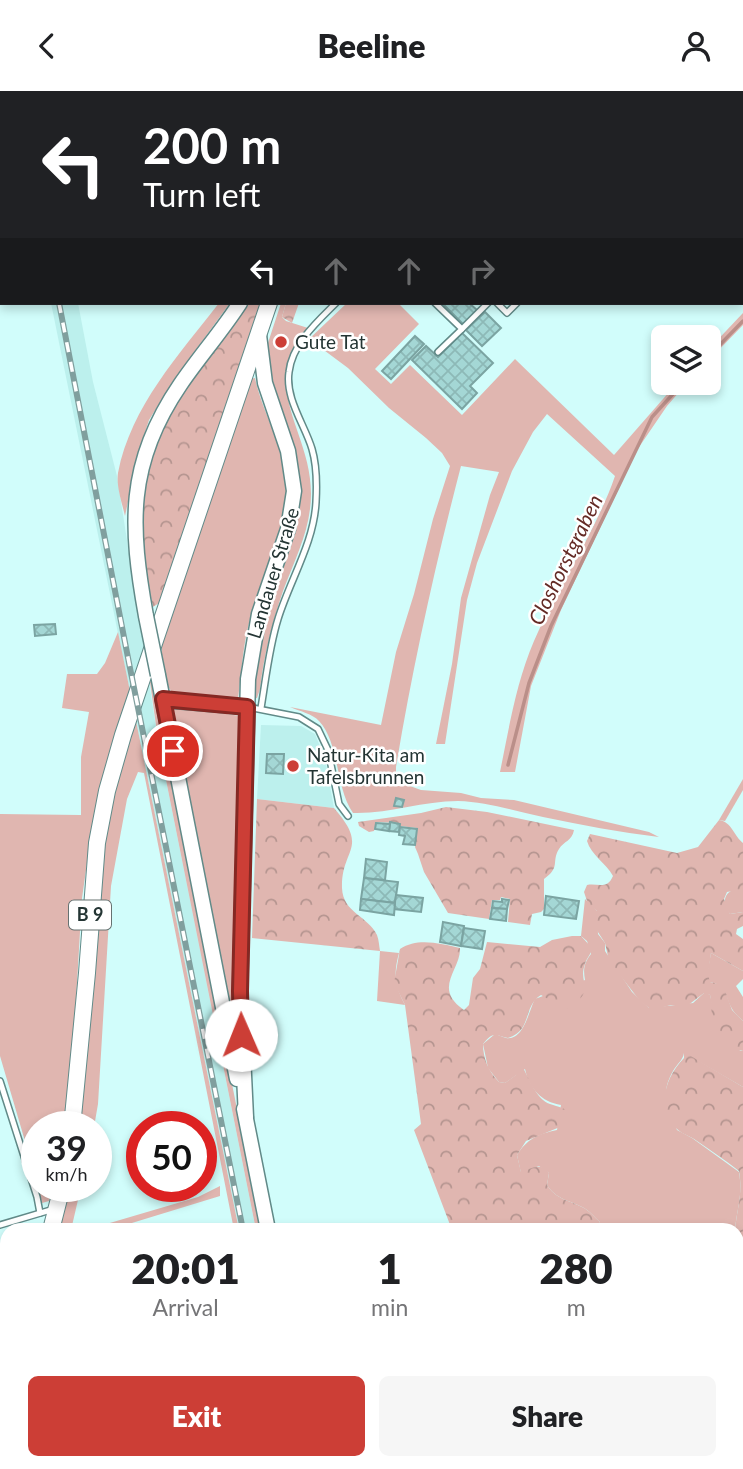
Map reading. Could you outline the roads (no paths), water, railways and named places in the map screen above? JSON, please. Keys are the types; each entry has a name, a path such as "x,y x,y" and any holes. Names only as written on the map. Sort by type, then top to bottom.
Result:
{"main road":[{"path":"239,305 166,409 147,449 134,519 137,563 146,616 267,1223"},
{"path":"246,1117 240,991 254,708 251,655 257,624 288,529 294,491 288,451 262,373 259,335 268,305"},
{"name":"B 9","path":"74,1111 88,973 97,843 107,791 122,735 259,335"},
{"path":"163,699 254,708"},
{"path":"53,1223 58,1202"}],"lane":[{"name":"Landauer Straße","path":"254,708 278,617 310,535 316,505 317,473 312,449 292,396 289,370 307,333 334,305"},
{"path":"437,305 462,329"},
{"path":"438,352 486,305"},
{"path":"499,305 508,313 515,305"},
{"path":"254,708 299,717 318,729 328,750 339,804 348,816"},
{"path":"0,1081 40,1213"},
{"path":"7,1223 56,1209"}],"waterway":[{"name":"Closhorstgraben","path":"721,344 743,321"},
{"name":"Closhorstgraben","path":"508,765 529,683 551,626 652,417 672,395"}],"railway":[{"path":"59,305 242,1223"}],"place":[{"name":"Gute Tat","path":"281,342"},
{"name":"Natur-Kita am Tafelsbrunnen","path":"293,766"}]}
